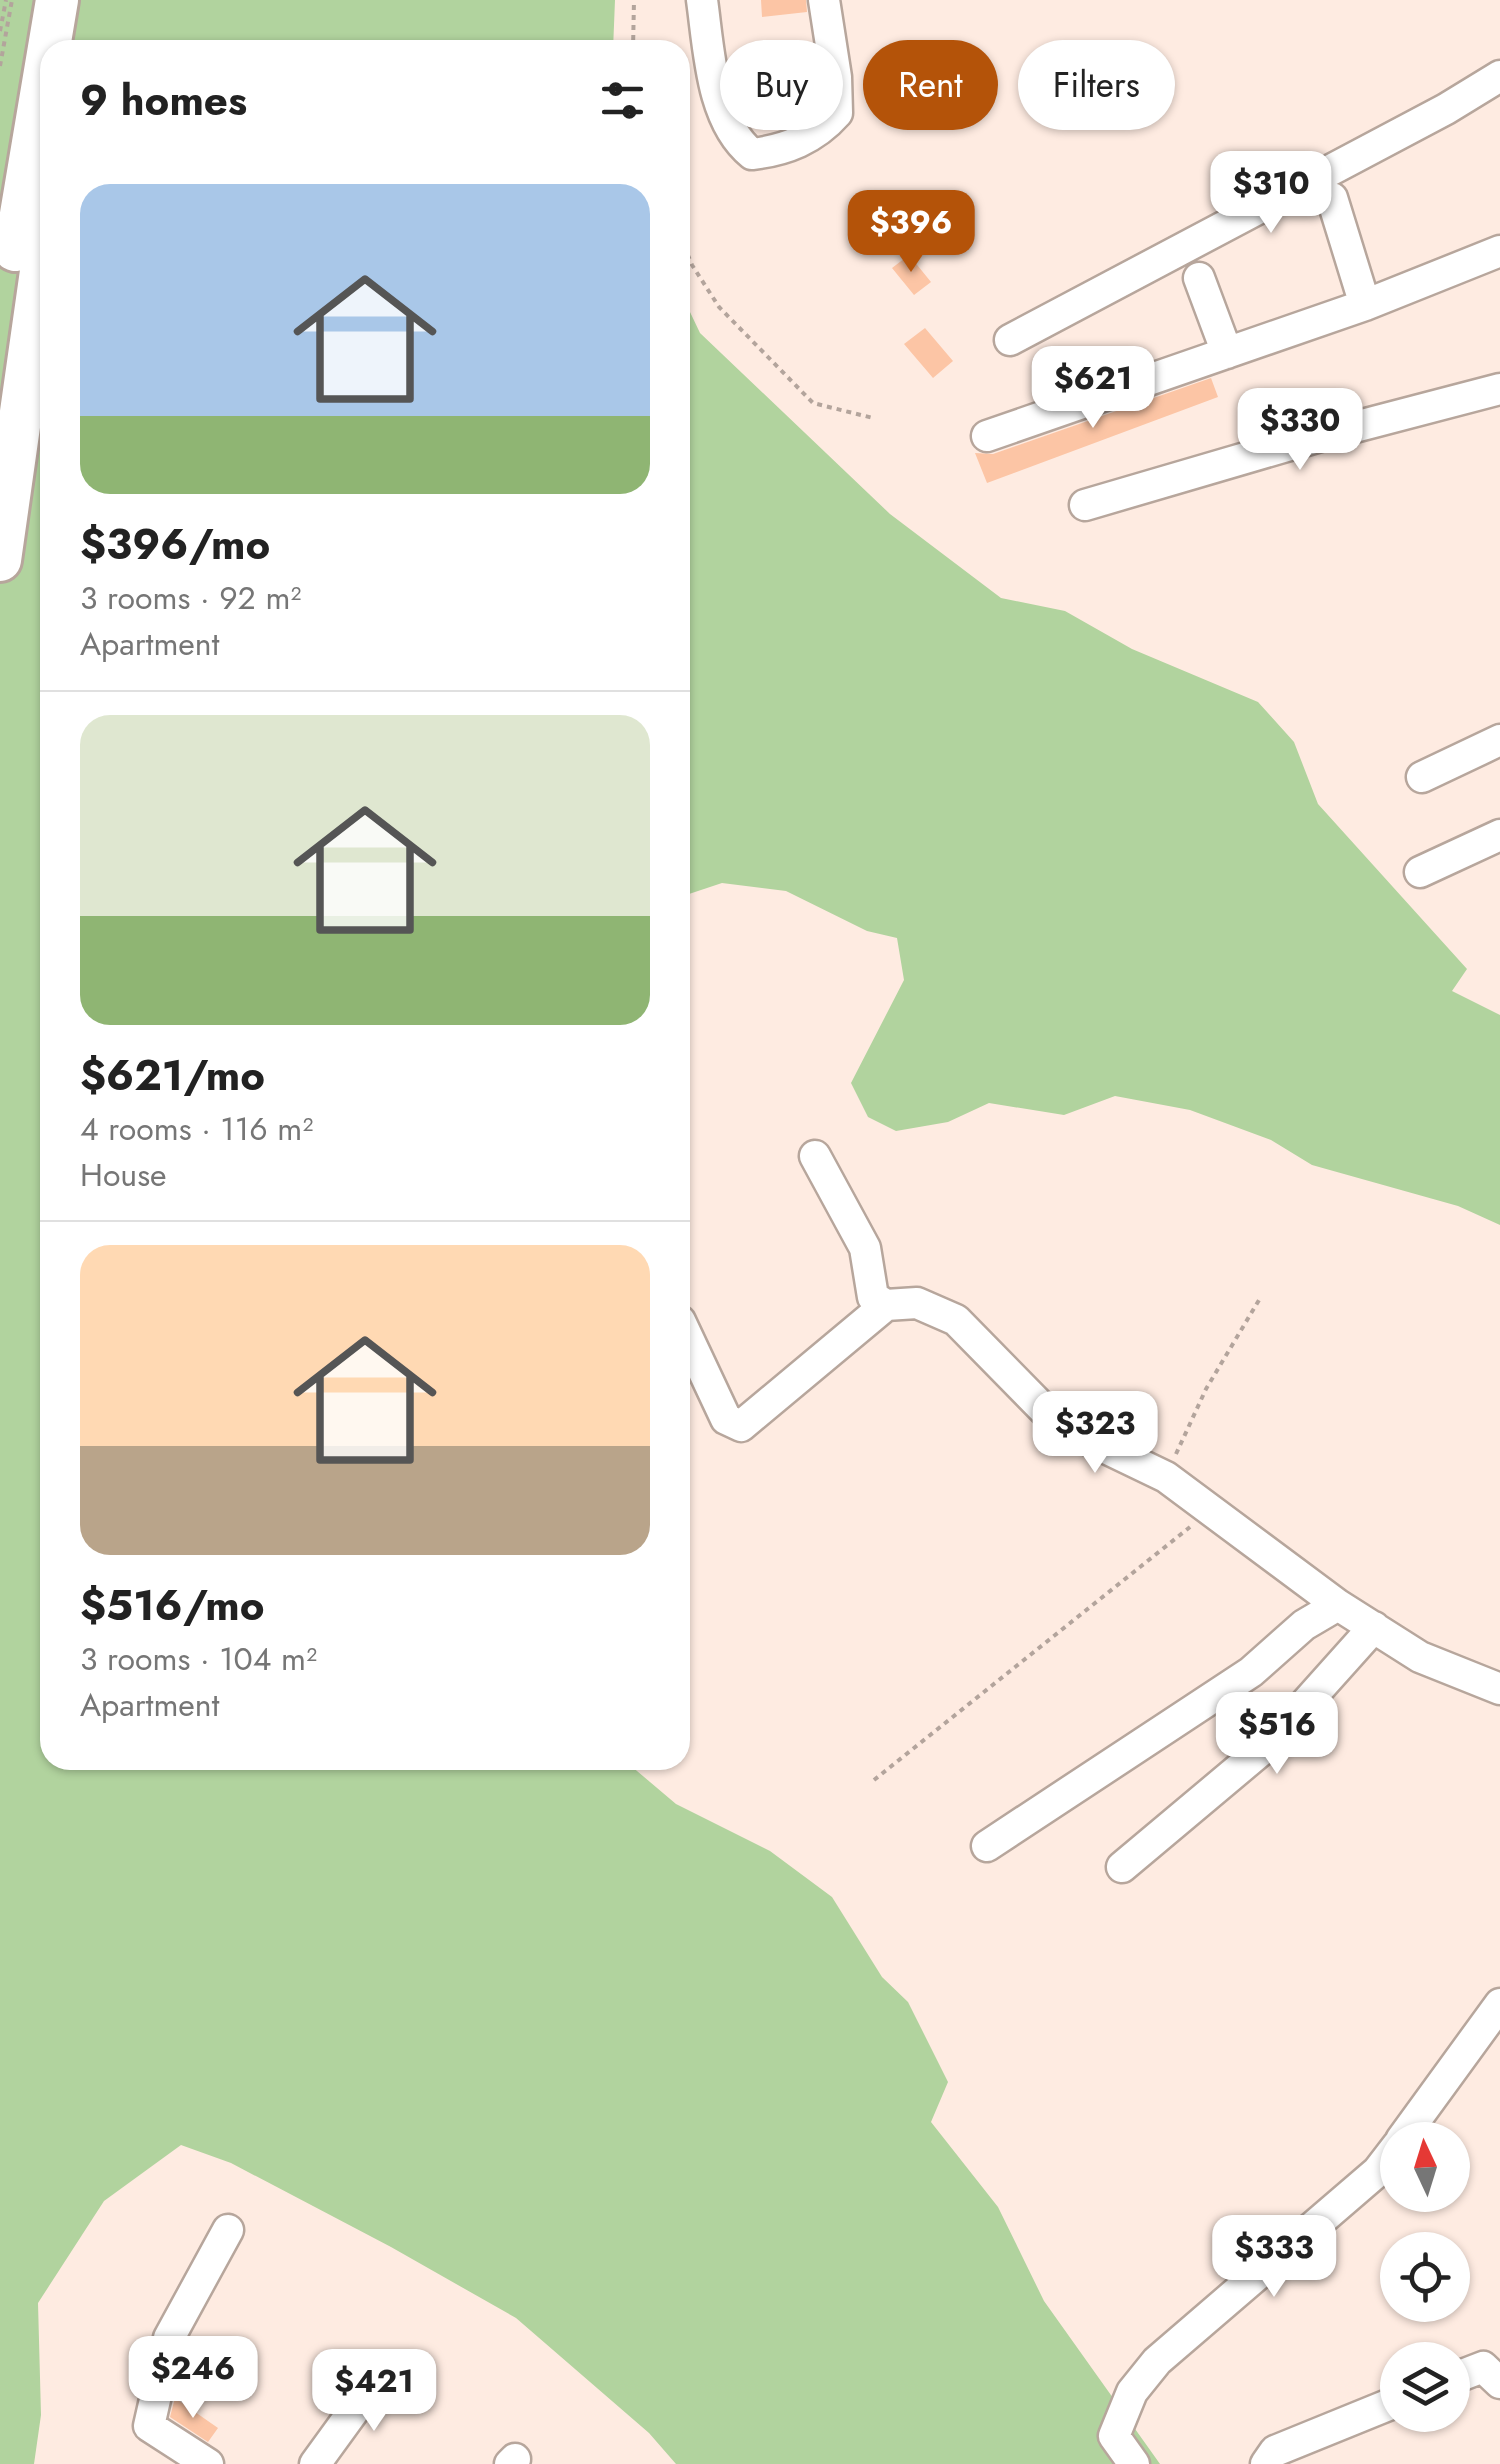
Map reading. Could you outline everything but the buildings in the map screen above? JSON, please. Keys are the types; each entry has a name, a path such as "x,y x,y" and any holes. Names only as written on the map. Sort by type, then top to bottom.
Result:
{"highway":[{"path":"50,40 57,0"},
{"path":"78,40 84,0"},
{"path":"0,350 40,104"},
{"path":"0,560 40,278"}],"street":[{"path":"702,0 712,72 726,120 738,143 752,154 780,151 814,134 837,114 836,76 824,0"},
{"path":"1010,340 1446,109 1500,76"},
{"path":"1332,198 1365,305"},
{"path":"986,436 1365,305 1500,251"},
{"path":"1199,278 1228,353"},
{"path":"1085,505 1324,435 1500,389"},
{"path":"1422,777 1500,740"},
{"path":"1420,872 1500,834"},
{"path":"815,1156 865,1248 873,1297 886,1306"},
{"path":"691,1370 726,1420 741,1426 886,1306 917,1303 956,1320 1060,1426 1166,1477 1338,1605 1420,1656 1500,1689"},
{"path":"987,1846 1251,1672 1304,1624 1338,1605"},
{"path":"1122,1868 1271,1742 1374,1627"},
{"path":"1414,2122 1500,2004"},
{"path":"1134,2464 1114,2436 1132,2392 1156,2361 1380,2168"},
{"path":"208,2464 149,2426 169,2338 228,2230"},
{"path":"1470,2372 1483,2367 1500,2383"},
{"path":"315,2464 384,2369"},
{"path":"1266,2464 1275,2451 1380,2408"}],"path":[{"path":"0,31 9,0"},
{"path":"0,66 9,0"},
{"path":"633,40 634,0"},
{"path":"690,260 720,307 814,403 873,418"},
{"path":"1166,1477 1206,1389 1259,1300"},
{"path":"874,1780 1213,1509"}],"green space":[{"path":"0,0 615,0 613,40 40,40 40,1770 636,1770 676,1804 770,1851 832,1897 882,1977 908,2002 948,2082 931,2122 998,2207 1044,2301 1160,2464 676,2464 649,2433 516,2318 231,2163 181,2145 104,2201 38,2303 41,2415 34,2464 0,2464"},
{"path":"690,312 700,333 890,514 1001,598 1065,611 1132,649 1258,702 1294,742 1318,804 1467,969 1452,991 1500,1015 1500,1225 1458,1206 1312,1165 1271,1140 1190,1110 1115,1096 1064,1115 989,1103 948,1122 896,1131 868,1117 851,1083 904,980 897,938 867,931 786,891 722,883 690,894"}]}
